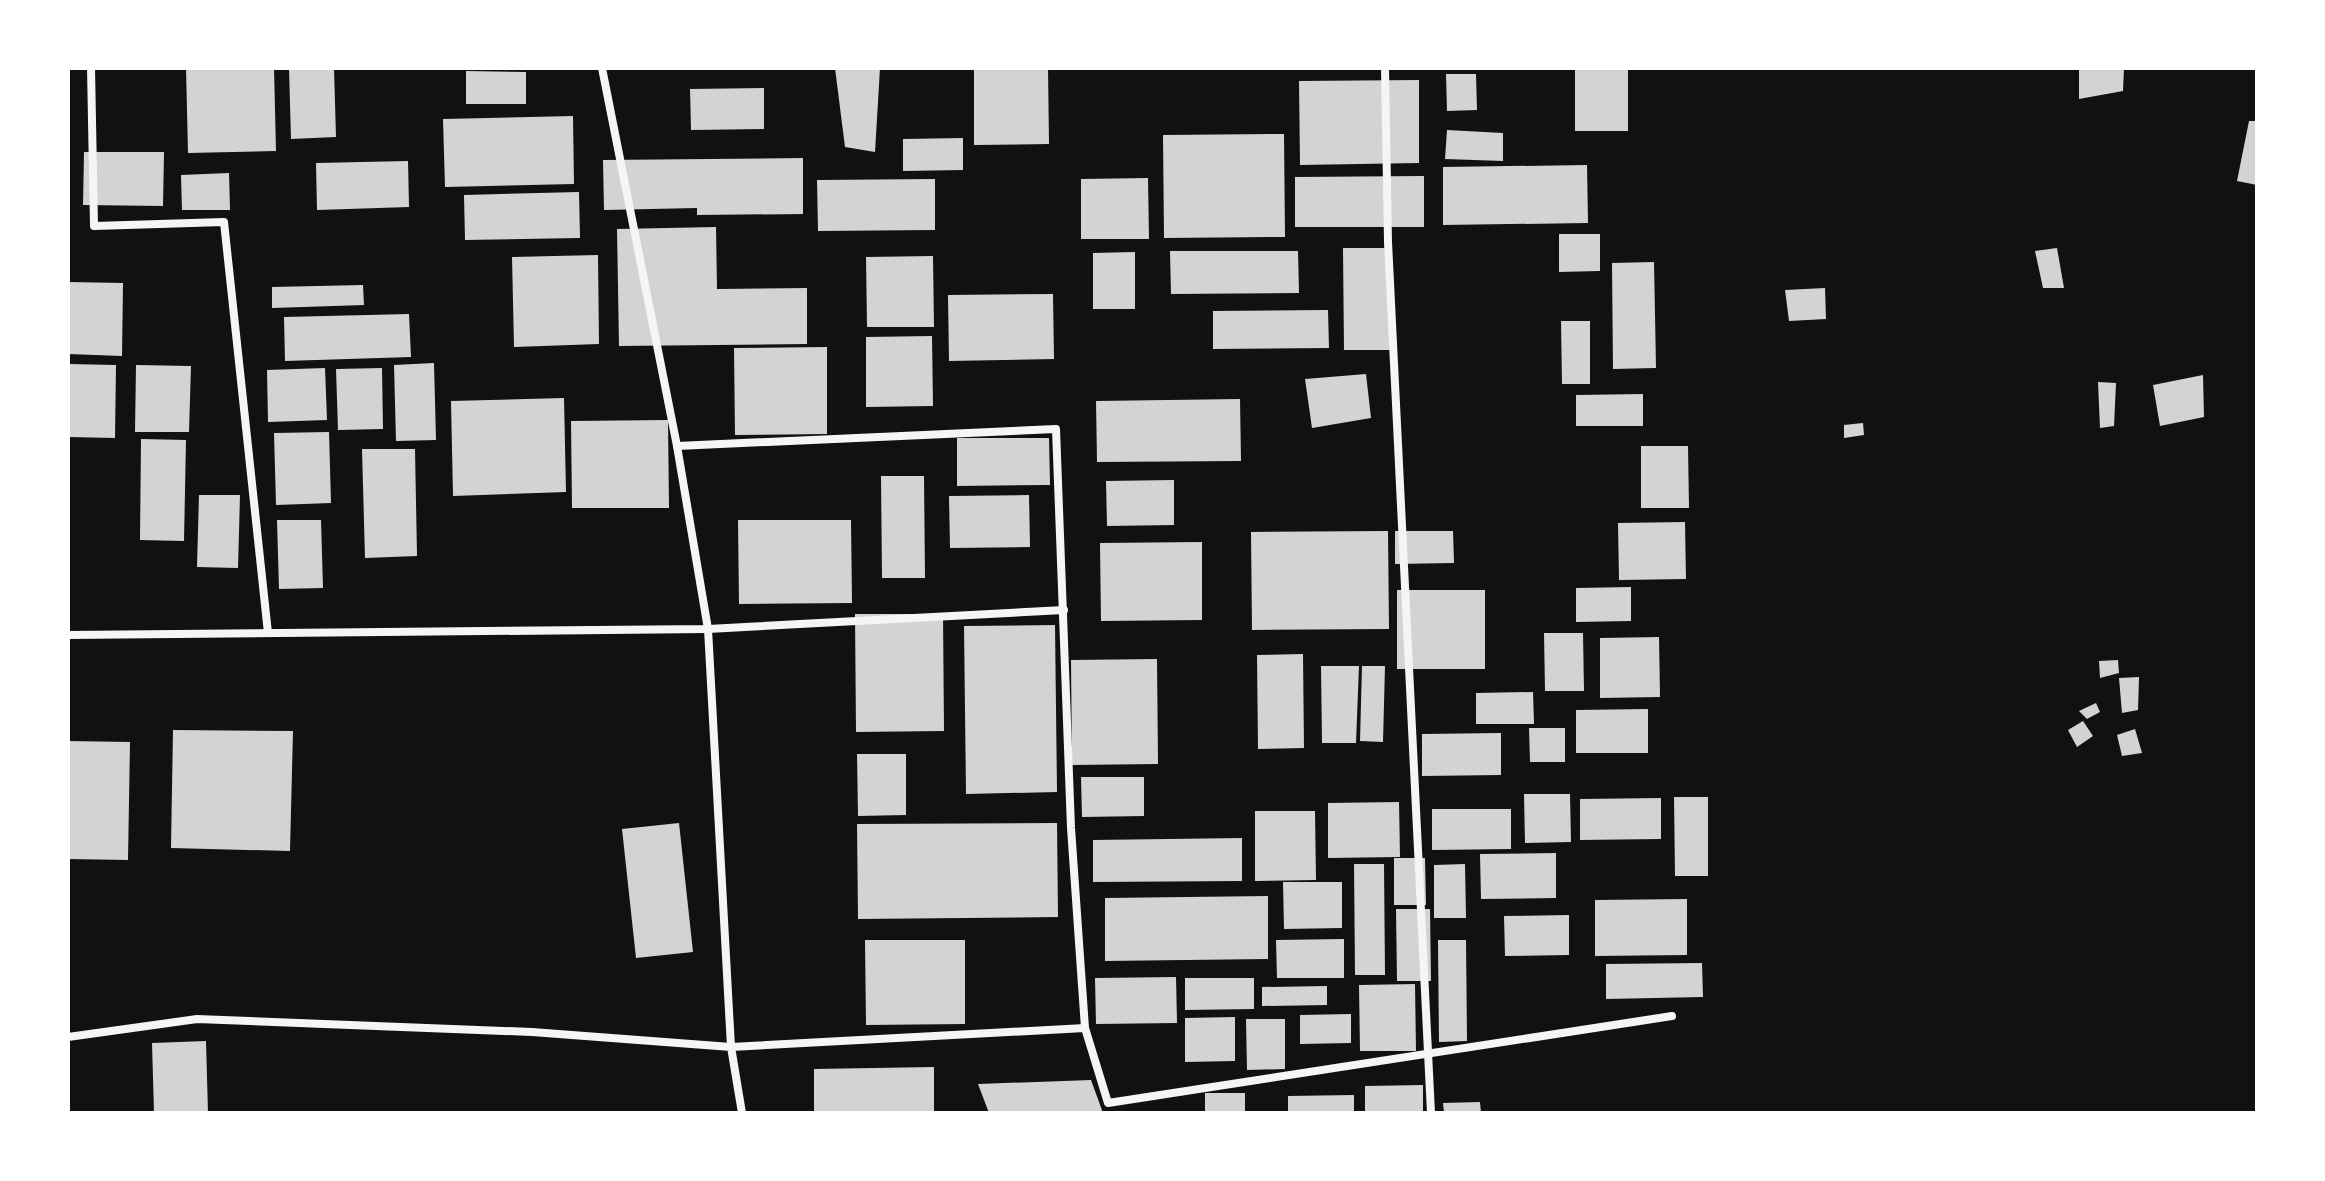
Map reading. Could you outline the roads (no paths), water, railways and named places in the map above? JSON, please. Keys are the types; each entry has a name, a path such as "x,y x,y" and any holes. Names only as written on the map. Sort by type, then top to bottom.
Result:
{"street":[{"path":"91,68 94,226 224,222 268,633"},
{"path":"602,68 677,446 708,629 731,1047 742,1113"},
{"path":"1385,68 1388,242 1431,1113"},
{"path":"677,446 1056,429 1071,828 1085,1028 1108,1103 1672,1016"},
{"path":"68,635 708,629 1064,610"},
{"path":"68,1037 197,1019 532,1032 731,1047 1085,1028"}]}
